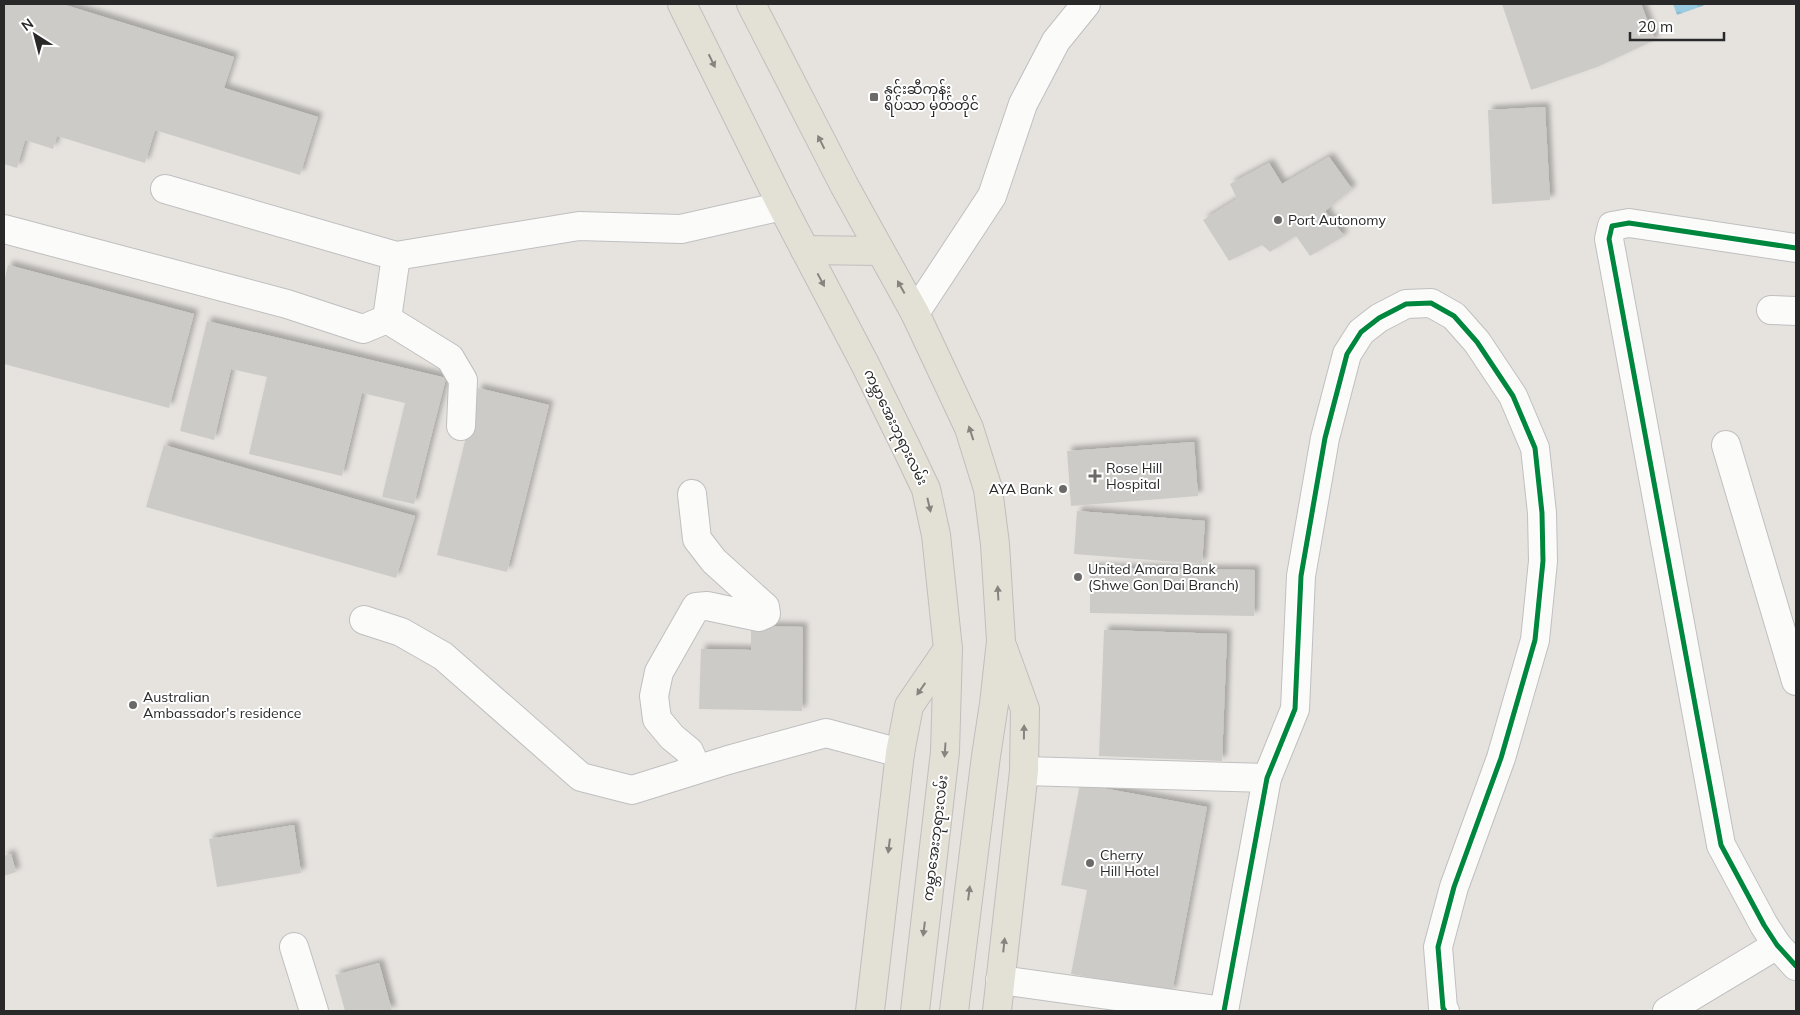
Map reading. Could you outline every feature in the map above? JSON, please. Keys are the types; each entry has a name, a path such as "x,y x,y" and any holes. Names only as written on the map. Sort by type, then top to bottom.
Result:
{"main road":[{"name":"ကမ္ဘာအေးဘုရားလမ်း","path":"682,4 782,206 870,373 926,489 936,535 948,649 945,752 915,1011"},
{"path":"751,4 844,185 915,313 969,428 988,489 995,544 1001,641 954,1011"},
{"path":"805,250 880,250"},
{"path":"997,1011 1024,771 1025,709 1001,641"},
{"path":"870,1011 900,753 909,706 948,649"}],"street":[{"path":"915,313 992,196 1023,104 1056,41 1086,4"},
{"path":"165,189 396,256 579,226 681,229 782,206"},
{"path":"1796,248 1629,223 1612,226 1609,238 1722,845 1764,925 1777,945 1796,966"},
{"path":"4,229 287,304 363,329 387,318"},
{"path":"387,318 396,256"},
{"path":"1000,980 1224,1011 1267,778 1295,709 1301,576 1325,438 1347,354 1361,332 1379,318 1406,304 1431,303 1454,316 1477,342 1512,396 1535,448 1542,513 1543,561 1535,640 1501,758 1454,888 1438,947 1443,1008 1445,1011"},
{"path":"387,318 450,358 463,380 461,426"},
{"path":"1726,445 1796,681"},
{"path":"692,494 698,539 714,561 765,607 766,614 759,617 707,606 696,607 659,672 654,696 657,718 672,737 689,750 697,769"},
{"path":"364,620 401,632 443,656 581,777 632,790 697,769 826,733 900,753"},
{"path":"1024,771 1267,778"},
{"path":"1667,1011 1777,945"},
{"path":"294,947 314,1011"}],"water":[{"path":"1673,4 1708,4 1677,15"}],"building":[{"path":"4,4 62,4 234,57 224,88 318,117 300,175 155,130 145,163 57,136 53,149 25,140 17,168 4,164"},
{"path":"1502,4 1641,4 1655,40 1597,67 1531,90"},
{"path":"1545,107 1550,200 1492,204 1488,110"},
{"path":"1329,157 1352,189 1325,211 1344,236 1310,256 1296,236 1270,252 1262,245 1229,261 1203,220 1237,199 1230,184 1269,163 1282,184"},
{"path":"8,265 194,314 169,408 4,364 4,282"},
{"path":"207,321 446,378 414,504 382,497 405,403 362,393 342,476 249,454 267,377 231,369 214,440 180,431"},
{"path":"478,388 549,405 507,572 437,555"},
{"path":"1194,442 1198,496 1071,506 1067,451"},
{"path":"164,445 415,516 396,578 146,507"},
{"path":"1077,511 1205,521 1202,564 1074,554"},
{"path":"1090,568 1255,570 1254,616 1090,613"},
{"path":"751,626 803,627 802,711 699,709 701,649 751,650"},
{"path":"1104,630 1227,634 1222,761 1099,756"},
{"path":"1080,784 1207,807 1172,992 1071,974 1087,890 1061,885"},
{"path":"294,825 301,873 217,887 209,839"},
{"path":"11,854 16,872 4,876 4,856"},
{"path":"379,963 392,1011 345,1011 335,975"}],"cycle path":[{"path":"1796,248 1629,223 1612,226 1609,239 1721,845 1764,925 1777,945 1796,966"},
{"path":"1224,1011 1267,778 1295,709 1301,576 1325,438 1347,354 1361,332 1379,318 1406,304 1431,303 1454,316 1477,342 1513,396 1535,448 1542,513 1543,561 1535,640 1501,758 1454,887 1438,947 1443,1008 1445,1011"}],"place":[{"name":"နှင်းဆီကုန်း ရိပ်သာ မှတ်တိုင်","path":"874,97"},
{"name":"Port Autonomy","path":"1278,220"},
{"name":"Rose Hill Hospital","path":"1095,476"},
{"name":"AYA Bank","path":"1063,489"},
{"name":"United Amara Bank (Shwe Gon Dai Branch)","path":"1078,577"},
{"name":"Australian Ambassador's residence","path":"133,705"},
{"name":"Cherry Hill Hotel","path":"1090,863"}]}
